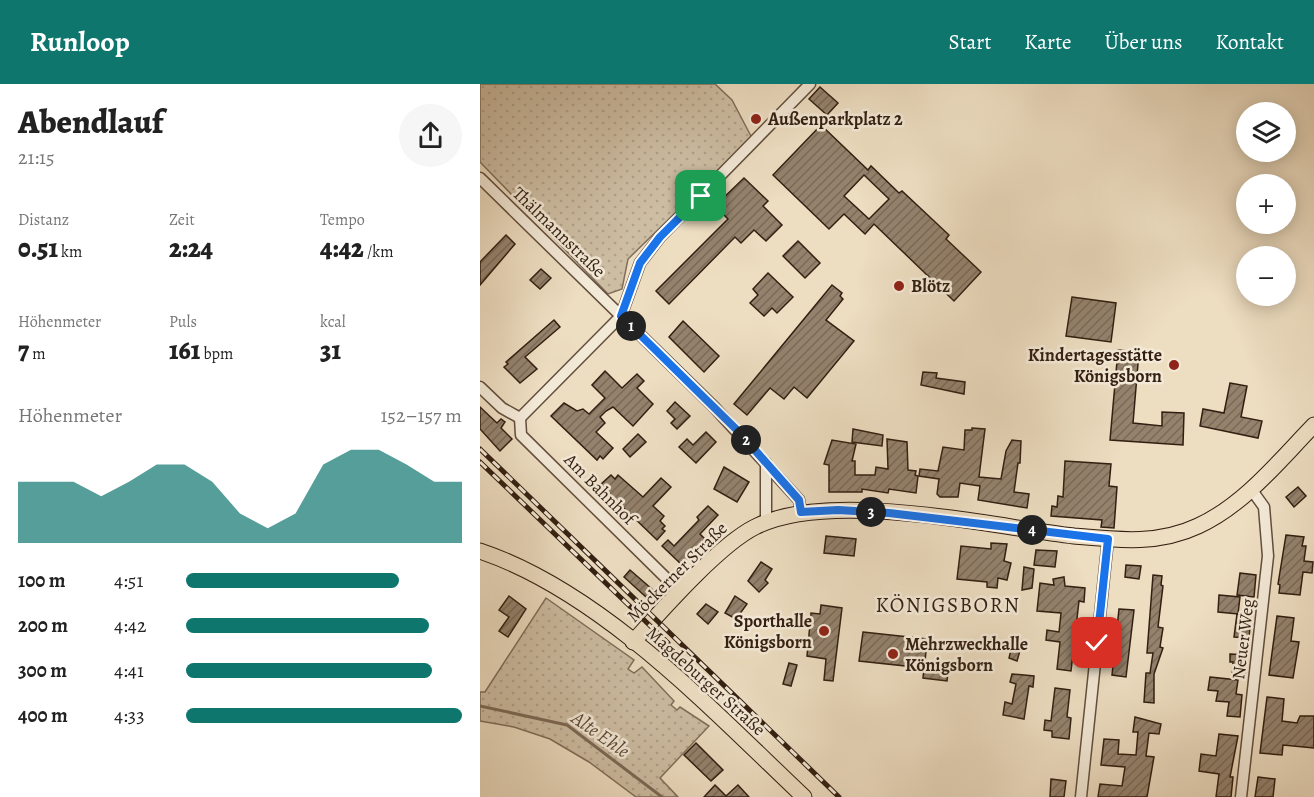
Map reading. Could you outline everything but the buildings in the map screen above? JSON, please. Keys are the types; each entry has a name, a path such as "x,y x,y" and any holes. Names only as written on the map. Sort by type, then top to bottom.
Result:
{"main road":[{"name":"Möckerner Straße","path":"633,642 732,542 766,522 801,512 838,510 889,513 1108,539 1146,541 1180,534 1218,516 1251,489 1314,425"},
{"name":"Magdeburger Straße","path":"480,551 503,560 557,589 604,619 664,666 804,797"}],"street":[{"path":"480,387 502,408 520,418 621,316 640,263 654,245 810,84"},
{"name":"Thälmannstraße","path":"480,178 722,415 799,500 801,512"},
{"name":"Am Bahnhof","path":"520,418 521,435 667,579"},
{"path":"766,463 766,522"},
{"name":"Neuer Weg","path":"1241,797 1268,556 1264,507 1251,489"},
{"path":"1081,797 1108,539"}],"shaded area":[{"path":"480,84 715,84 732,100 752,138 628,259 622,289 608,294 480,162"},
{"path":"546,598 634,660 628,669 634,673 642,667 674,701 671,705 677,710 680,707 709,726 660,778 678,797 636,797 589,762 550,739 514,727 480,721 480,692 485,692"}],"waterway":[{"name":"Alte Ehle","path":"480,706 567,725 662,797"}],"railway":[{"path":"480,449 839,797"},
{"path":"480,462 668,643"}],"place":[{"name":"Außenparkplatz 2","path":"756,119"},
{"name":"Blötz","path":"899,286"},
{"name":"Kindertagesstätte Königsborn","path":"1174,365"},
{"name":"Sporthalle Königsborn","path":"824,631"},
{"name":"Mehrzweckhalle Königsborn","path":"893,654"}],"district":[{"name":"KÖNIGSBORN","path":"948,605"}],"route":[{"path":"701,196 660,237 640,263 621,316 739,432 799,500 801,512 838,510 889,513 1108,539 1097,643"}]}
